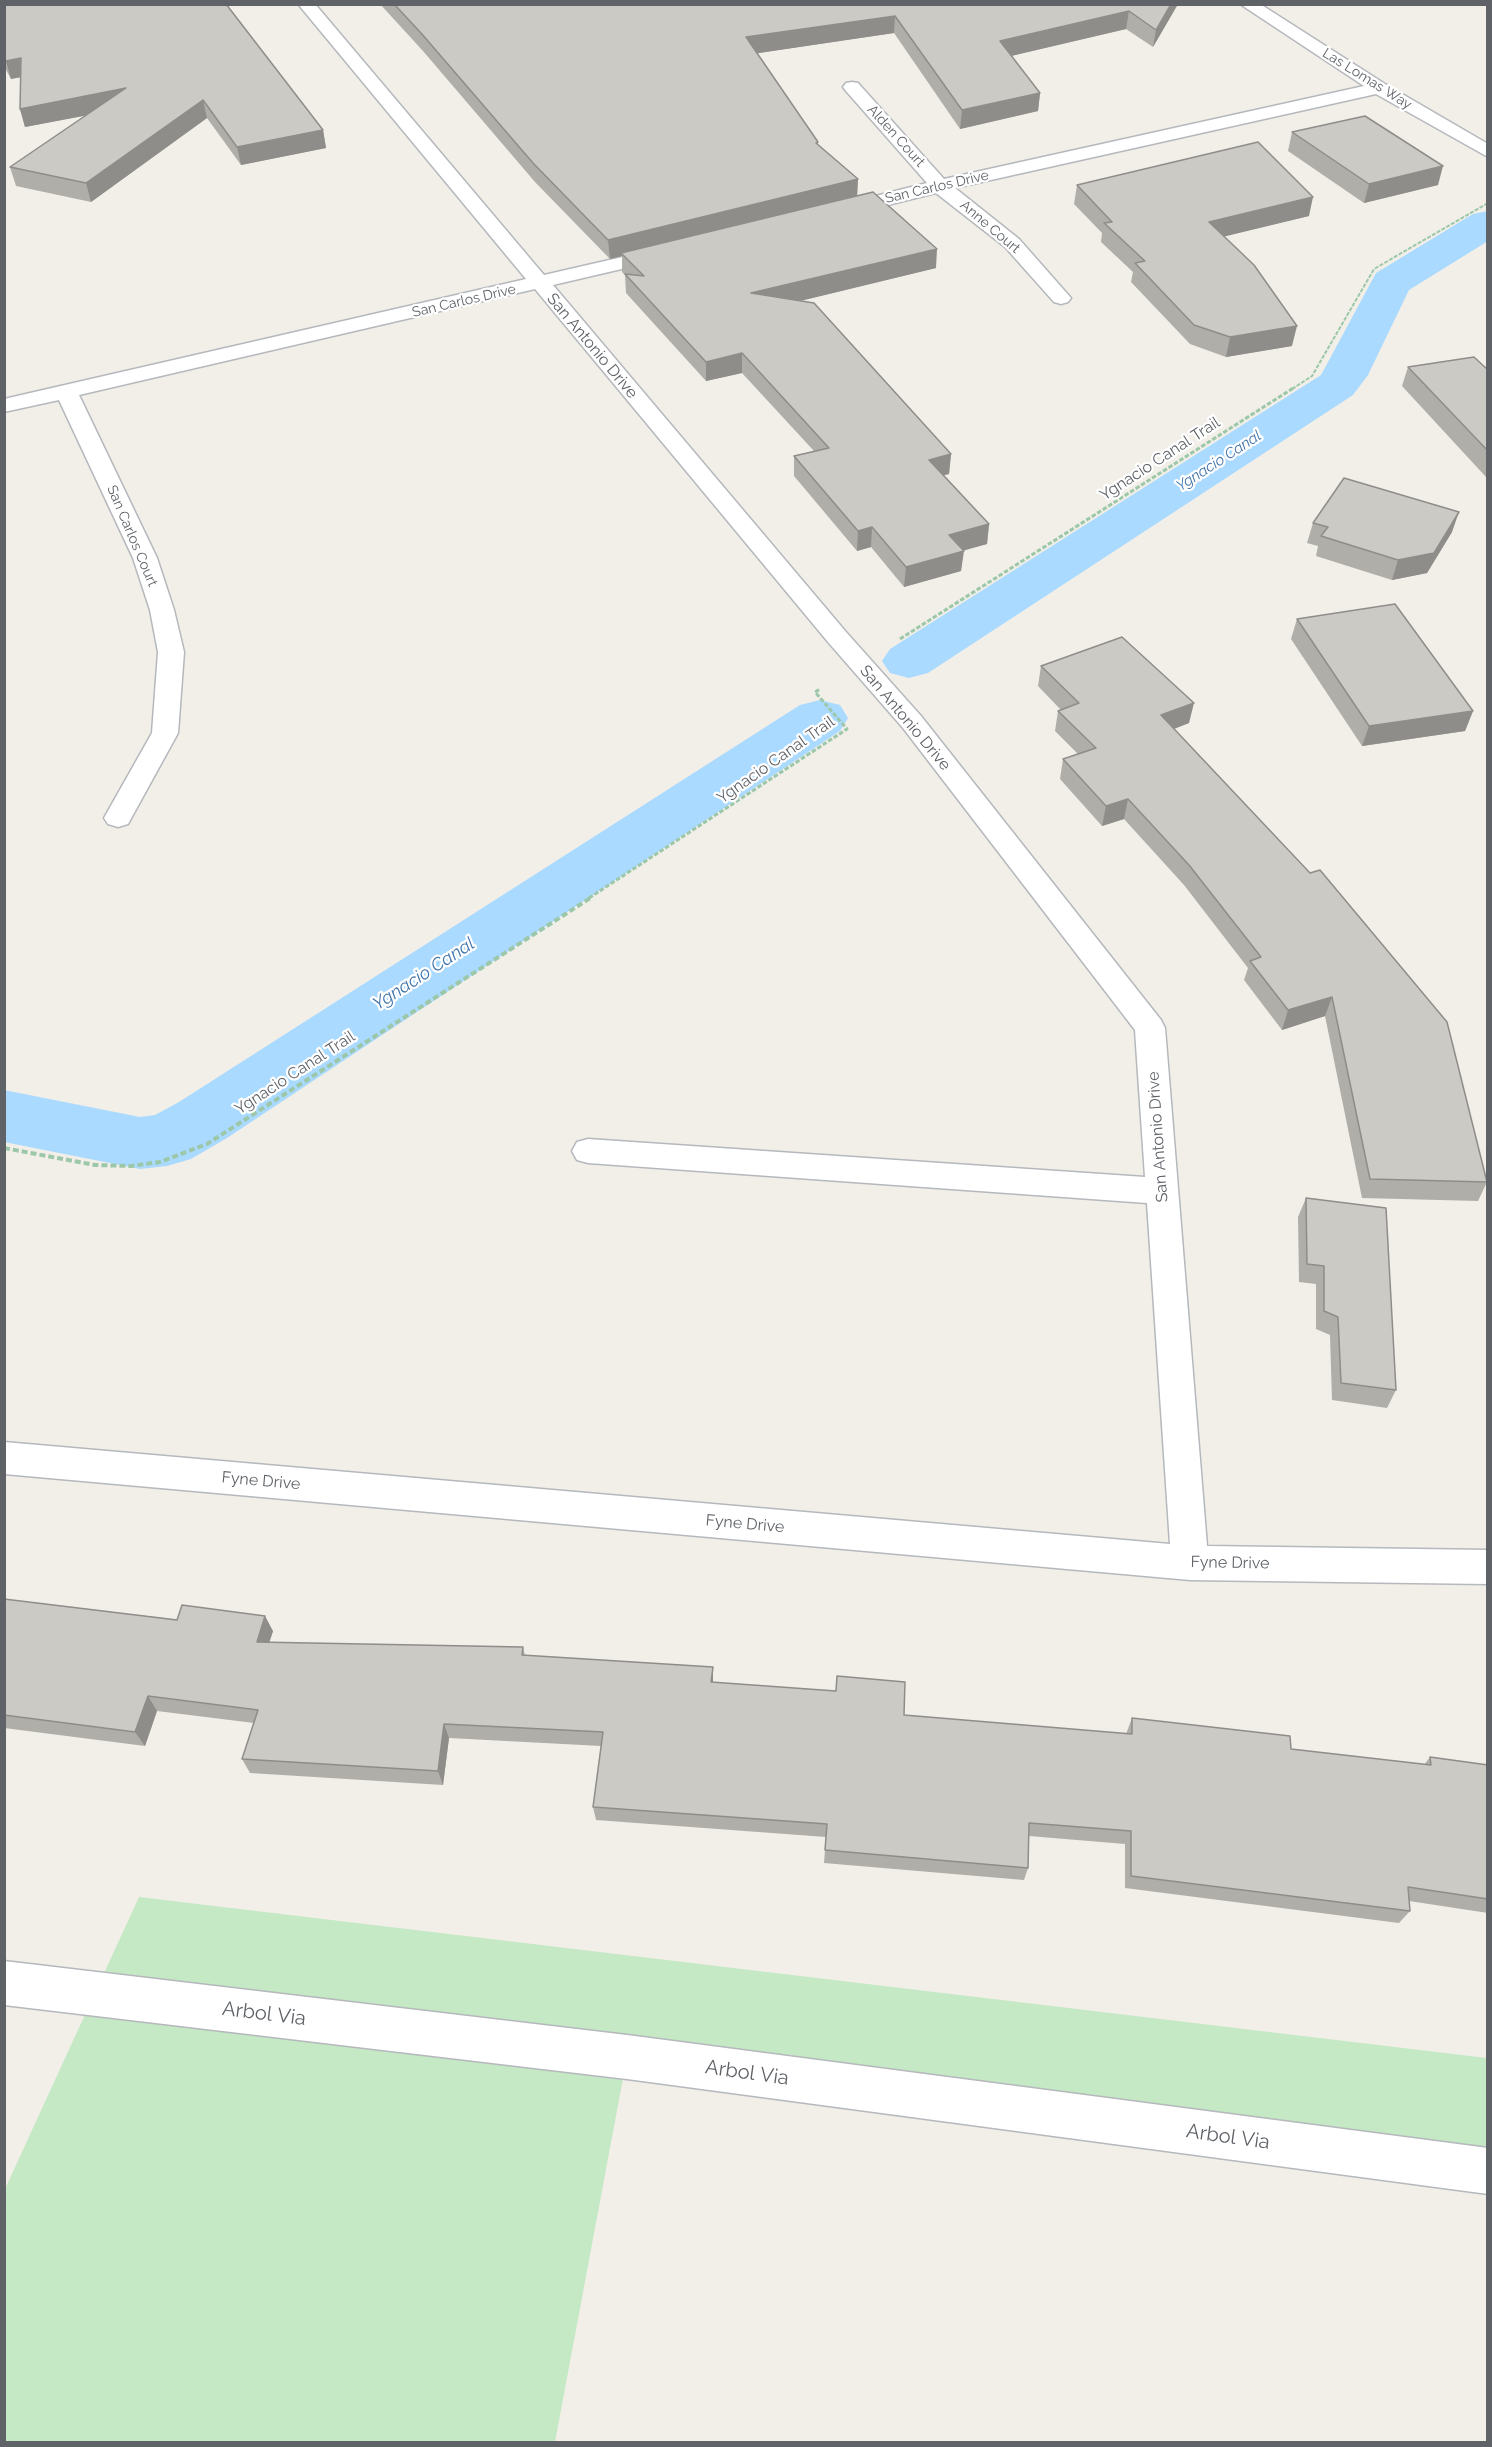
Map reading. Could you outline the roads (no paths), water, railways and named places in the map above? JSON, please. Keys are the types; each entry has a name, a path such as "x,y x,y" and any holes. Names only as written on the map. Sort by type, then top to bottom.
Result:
{"street":[{"name":"San Antonio Drive","path":"306,4 860,664 912,722 1150,1028 1190,1563"},
{"name":"Las Lomas Way","path":"1248,4 1379,88 1488,152"},
{"name":"Alden Court","path":"852,87 940,186"},
{"name":"San Carlos Drive","path":"825,215 940,186 1379,88"},
{"name":"Anne Court","path":"940,186 1012,243 1061,298"},
{"name":"San Carlos Drive","path":"4,406 688,248"},
{"name":"San Carlos Court","path":"66,392 145,558 162,610 171,652 165,733 118,818"},
{"path":"588,1151 1162,1191"},
{"name":"Fyne Drive","path":"4,1458 1190,1563 1488,1567"},
{"name":"Arbol Via","path":"4,1983 627,2057 1488,2171"}],"waterway":[{"name":"Ygnacio Canal","path":"909,661 1337,385 1345,375 1391,282 1488,223"},
{"name":"Ygnacio Canal","path":"4,1116 140,1143 167,1140 203,1120 820,718"}]}
